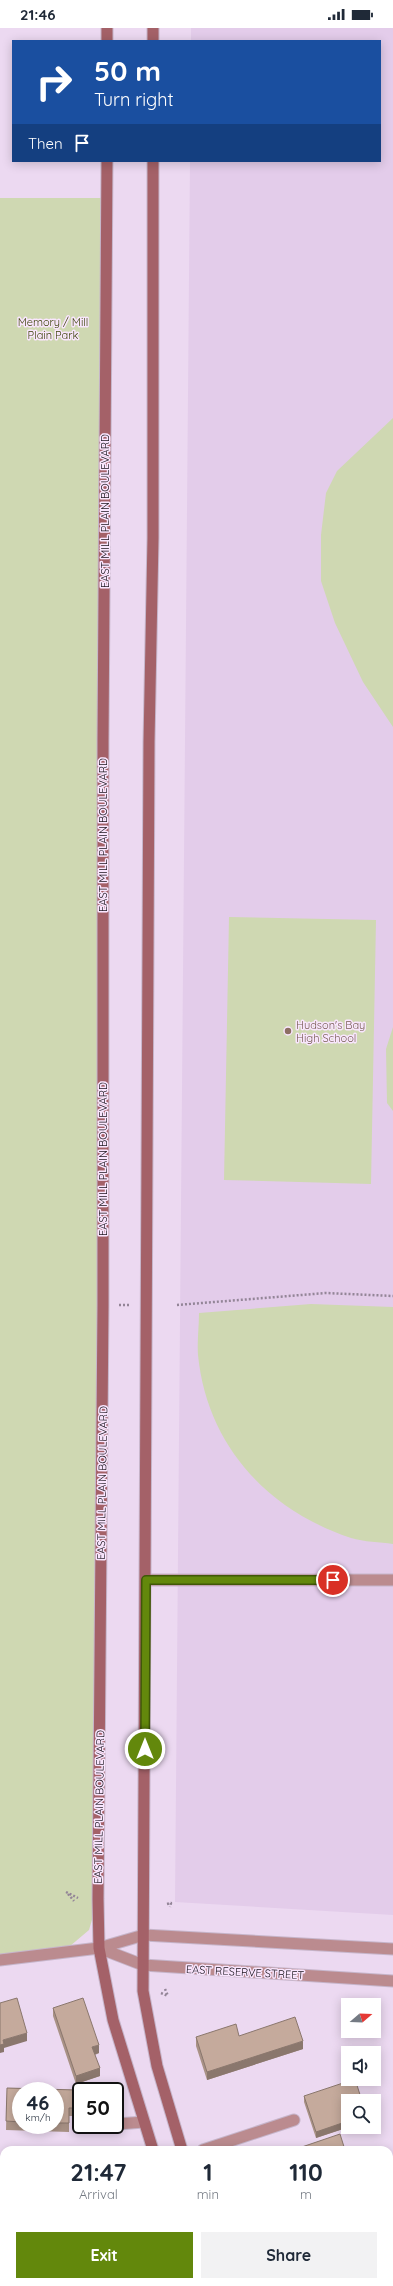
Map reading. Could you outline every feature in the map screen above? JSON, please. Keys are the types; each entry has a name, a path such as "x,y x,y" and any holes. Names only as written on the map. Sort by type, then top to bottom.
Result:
{"main road":[{"path":"107,28 107,40"},
{"path":"153,28 153,40"},
{"name":"EAST MILL PLAIN BOULEVARD","path":"107,162 103,740 103,1305 98,1900 99,1948 113,2020 152,2146"},
{"path":"154,162 143,1991 152,2044 181,2146"}],"street":[{"path":"146,1580 393,1580"},
{"name":"EAST RESERVE STREET","path":"0,1960 99,1948 144,1935 393,1949"},
{"name":"EAST RESERVE STREET","path":"99,1948 143,1965 393,1981"},
{"path":"215,2146 294,2120"},
{"path":"124,2124 144,2122"}],"path":[{"path":"177,1305 326,1293 393,1296"},
{"path":"114,1305 134,1305"},
{"path":"74,1901 66,1892 78,1898"},
{"path":"167,1904 171,1903 170,1907"},
{"path":"161,1993 168,1996 165,1989"}],"shaded area":[{"name":"Hudson's Bay High School","path":"191,28 393,28 393,1915 175,1902 190,162 381,162 381,40 191,40"}],"green space":[{"name":"Memory / Mill Plain Park","path":"0,198 107,198 98,1899 89,1930 63,1952 0,1960"},
{"path":"393,418 393,727 363,682 335,623 321,581 321,535 326,493 337,471"},
{"path":"229,917 376,920 371,1184 224,1180"},
{"path":"393,1027 393,1111 387,1103 386,1049"},
{"path":"311,1304 393,1307 393,1544 351,1538 321,1526 293,1510 268,1492 246,1470 228,1445 214,1418 204,1388 198,1355 199,1313"}],"building":[{"path":"17,1998 27,2033 3,2040 4,2044 0,2045 0,2003"},
{"path":"83,1998 99,2045 92,2047 100,2068 76,2076 53,2008"},
{"path":"295,2017 303,2041 207,2072 196,2037 236,2024 239,2036"},
{"path":"341,2084 341,2086 357,2086 360,2094 341,2094 341,2123 316,2132 304,2096"},
{"path":"7,2088 12,2088 12,2121 6,2121"},
{"path":"64,2090 72,2090 72,2108 69,2108 69,2123 64,2123"},
{"path":"340,2134 344,2146 305,2146"}],"place":[{"name":"Hudson's Bay High School","path":"288,1031"}],"route":[{"path":"145,1749 146,1580 333,1580"}]}
